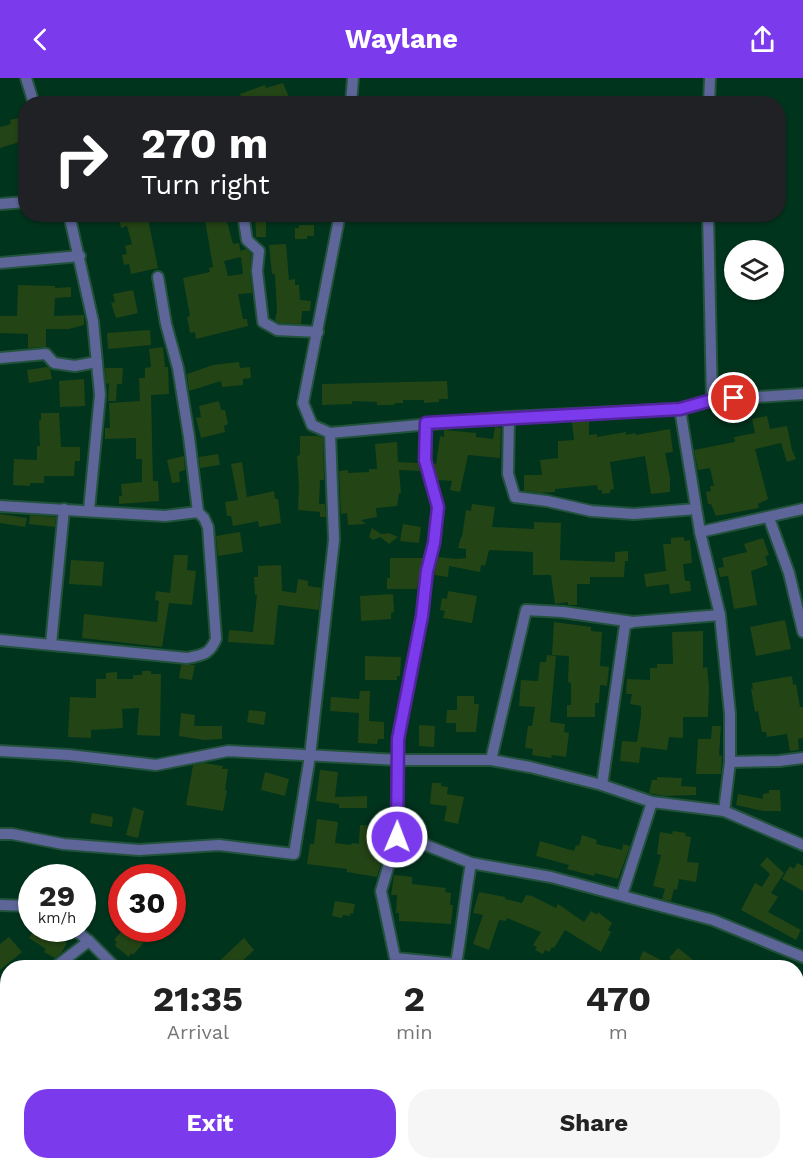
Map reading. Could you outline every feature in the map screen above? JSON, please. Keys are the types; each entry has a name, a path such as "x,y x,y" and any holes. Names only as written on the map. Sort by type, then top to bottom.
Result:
{"street":[{"path":"26,78 32,96"},
{"path":"352,96 353,78"},
{"path":"709,96 710,78"},
{"path":"0,204 18,203"},
{"path":"71,222 93,321 100,395 89,510"},
{"path":"244,222 247,240 259,251 257,271 263,322 277,330 318,332"},
{"path":"339,222 303,403 312,425 330,433 509,417 680,409 712,400 802,396"},
{"path":"708,222 712,400"},
{"path":"0,262 80,256"},
{"path":"0,640 187,658 202,655 212,649 216,639 216,629 208,527 198,512 178,368 166,324 158,277"},
{"path":"0,358 46,354 54,363 75,366 97,362"},
{"path":"680,409 700,532 720,615 730,714 730,762 723,812"},
{"path":"509,417 508,474 515,497 547,501 591,511 634,514 696,509"},
{"path":"415,960 395,958 381,891 397,837 398,739 422,616 438,507 425,460 426,423"},
{"path":"0,834 12,834 63,844 139,850 219,845 294,854 310,756 334,540 330,433"},
{"path":"0,506 165,516 198,512"},
{"path":"51,644 64,509"},
{"path":"700,532 803,509"},
{"path":"769,518 789,573 803,632"},
{"path":"491,760 525,610 562,612 633,622 720,615"},
{"path":"602,785 625,625 633,622"},
{"path":"0,752 69,755 156,765 228,751 399,760 491,760 602,785 652,802 723,812 803,845"},
{"path":"730,762 779,762 803,758"},
{"path":"622,895 652,802"},
{"path":"397,837 418,842 471,863 551,878 713,920 803,957"},
{"path":"457,960 471,863"},
{"path":"0,905 18,906"},
{"path":"64,960 88,942"},
{"path":"90,942 108,960"}],"building":[{"path":"283,83 288,96 241,96 240,94 265,85 266,88"},
{"path":"18,118 18,142 0,148 0,127 11,124 10,120"},
{"path":"120,222 149,222 158,268 131,274 129,264 124,265 122,255 127,254 125,246 132,244 127,226 121,228"},
{"path":"205,222 227,222 233,244 239,243 241,251 246,249 251,254 252,293 238,294 243,319 247,319 248,326 196,339 195,332 190,333 187,317 190,316 183,278 210,272 209,268 213,267","holes":["241,257 243,274 228,276 224,261"]},
{"path":"255,222 266,222 266,237 256,237"},
{"path":"299,225 314,225 314,236 307,236 307,239 295,239 295,228 299,228"},
{"path":"286,244 289,280 295,279 295,285 299,285 300,300 311,301 310,311 302,311 301,324 279,323 275,320 277,311 275,274 272,274 269,245"},
{"path":"18,285 71,287 71,297 55,298 54,316 84,315 84,325 69,329 46,329 46,347 28,348 28,334 0,333 0,316 17,316"},
{"path":"133,290 138,313 116,318 111,303 115,302 113,294"},
{"path":"150,330 151,345 108,349 107,333"},
{"path":"163,347 165,367 168,367 169,394 151,395 153,481 158,481 159,501 119,504 119,496 122,496 121,484 142,482 142,459 136,459 136,438 105,439 105,428 110,428 109,403 140,401 139,378 145,378 145,368 151,367 149,349"},
{"path":"239,362 240,368 250,367 251,378 243,379 243,385 222,387 221,381 189,391 187,374 213,365"},
{"path":"47,367 50,369 52,379 29,383 27,370"},
{"path":"105,368 123,368 122,384 117,384 116,401 108,401 109,384 106,383"},
{"path":"84,379 85,406 60,407 59,381"},
{"path":"447,381 448,399 439,399 439,402 424,403 424,400 403,400 403,403 394,405 377,405 377,402 352,401 352,404 322,405 322,384"},
{"path":"219,401 221,410 225,410 228,424 224,426 225,432 201,438 196,418 201,417 199,406"},
{"path":"41,413 59,413 61,447 80,447 80,461 75,461 74,476 44,476 44,483 30,483 30,486 13,485 14,459 37,460 37,446 40,446"},
{"path":"767,416 770,429 787,426 796,459 787,462 781,443 755,449 768,499 758,504 759,508 716,516 711,504 708,504 706,492 711,491 710,486 714,486 710,468 698,470 694,450 735,442 734,437 755,433 752,419"},
{"path":"589,421 589,435 597,434 597,437 626,432 626,435 635,433 636,435 670,429 673,452 665,453 670,492 651,494 645,456 610,462 614,489 610,490 610,493 602,494 602,490 598,490 597,485 555,489 555,492 524,491 524,475 542,475 540,460 558,458 558,441 574,440 572,422"},
{"path":"495,427 501,428 500,458 468,455 460,492 450,490 452,481 438,480 434,464 436,464 440,436 444,437 444,430 476,433 476,437 493,439"},
{"path":"300,436 323,438 324,480 320,480 319,504 325,504 326,517 320,517 320,512 298,510 297,456 300,455"},
{"path":"397,442 398,462 418,463 420,471 399,470 401,493 399,493 397,506 376,508 377,517 361,520 366,524 348,525 347,513 341,514 339,471 369,472 369,469 377,469 375,444"},
{"path":"218,454 220,465 200,468 199,457"},
{"path":"184,456 185,470 179,472 180,482 172,483 167,460"},
{"path":"242,462 247,497 274,491 275,499 278,499 281,523 259,527 258,521 233,526 231,516 227,516 225,502 238,500 231,464"},
{"path":"472,504 495,507 492,527 534,529 534,522 561,523 560,560 615,562 615,552 628,551 624,577 590,577 590,584 577,584 577,605 568,605 568,602 555,604 551,575 533,575 533,552 489,550 485,566 481,565 480,572 449,566 448,577 434,575 438,557 466,558 466,549 458,548 466,510 471,511"},
{"path":"0,514 27,518 25,527 0,523"},
{"path":"30,515 56,517 55,527 29,524"},
{"path":"403,524 421,527 419,543 400,541"},
{"path":"372,528 381,534 389,533 398,537 389,544 380,537 373,540 369,537"},
{"path":"240,532 243,552 218,556 216,536"},
{"path":"684,537 684,541 690,540 692,563 683,564 685,581 690,581 691,591 670,594 669,584 646,587 644,574 666,571 663,544 671,544 671,538"},
{"path":"763,538 769,555 765,556 768,565 751,571 757,605 734,609 728,576 720,577 718,568 724,567 722,558 747,552 744,544"},
{"path":"174,555 188,555 187,570 196,571 192,605 169,603 162,647 82,638 84,614 157,622 159,601 155,600 156,591 170,593"},
{"path":"390,558 423,558 417,589 387,589 387,578 390,578"},
{"path":"71,560 104,562 102,586 69,584"},
{"path":"281,565 282,591 296,593 298,579 308,581 308,586 321,588 319,610 278,605 274,645 228,642 229,630 253,632 257,595 255,595 254,577 258,577 258,566"},
{"path":"448,591 477,596 472,623 443,618 445,611 440,610 442,598 447,599"},
{"path":"393,594 394,612 391,613 391,619 361,621 360,596"},
{"path":"785,620 791,649 756,656 750,627"},
{"path":"554,622 591,627 591,631 602,632 600,666 609,667 607,686 600,685 599,703 595,703 595,717 567,717 567,705 571,705 571,683 568,682 569,656 552,655"},
{"path":"703,631 703,668 707,667 709,686 708,717 683,717 683,738 669,737 667,750 641,747 639,763 620,761 622,741 637,742 641,716 641,706 630,704 632,694 626,694 627,679 650,680 650,668 657,668 657,664 673,664 672,632"},
{"path":"547,655 556,656 550,722 565,724 564,732 569,733 566,757 552,755 551,758 532,755 533,749 525,748 528,726 532,726 535,707 519,706 521,680 538,681 540,662 546,662"},
{"path":"365,656 401,657 400,676 397,676 397,680 365,680"},
{"path":"181,665 195,665 192,680 179,678"},
{"path":"142,671 161,674 160,736 137,735 139,708 122,709 123,728 91,730 91,738 68,737 70,697 96,698 96,679 106,679 106,673 117,672 117,679 133,679 133,675 142,675"},
{"path":"792,676 793,685 796,684 800,707 803,707 803,738 798,739 799,750 790,751 787,734 767,737 766,732 762,732 758,711 755,712 751,689 753,689 752,683"},
{"path":"360,691 370,691 369,721 384,722 384,739 378,739 377,744 358,743 359,713 330,711 331,697 359,699"},
{"path":"457,696 474,696 474,704 479,704 476,732 456,732 456,723 446,723 447,710 457,710"},
{"path":"249,710 266,712 264,725 247,722"},
{"path":"181,713 195,715 194,726 222,726 222,739 204,740 179,736"},
{"path":"419,725 435,726 434,747 419,746"},
{"path":"712,726 721,726 719,755 722,756 721,774 696,774 698,739 711,739"},
{"path":"204,763 228,769 223,811 186,805 193,765"},
{"path":"320,770 338,772 335,797 367,796 367,808 339,808 339,804 316,801"},
{"path":"265,772 289,779 285,796 261,790"},
{"path":"657,777 682,778 681,786 696,787 696,795 664,796 649,793 652,780 657,780"},
{"path":"432,783 441,783 441,786 448,787 447,794 464,797 458,824 444,821 447,806 430,804"},
{"path":"769,790 780,790 781,811 763,811 736,805 738,794 763,799 763,794 769,793"},
{"path":"133,807 144,811 138,838 126,835"},
{"path":"92,813 113,817 112,827 90,823"},
{"path":"317,819 338,822 335,843 351,845 352,843 359,844 360,825 373,826 371,846 376,847 374,856 383,857 377,877 347,872 347,869 307,864 310,844 314,844"},
{"path":"673,831 686,833 685,836 691,837 687,862 699,863 696,882 679,879 677,890 674,889 671,901 662,899 665,889 653,886 661,855 657,854 660,832 672,834"},
{"path":"582,835 597,840 596,844 622,850 623,844 630,846 618,879 567,869 569,865 536,856 540,841 574,851 576,845 579,846"},
{"path":"767,857 784,873 771,893 778,897 768,912 801,930 796,940 741,910 755,883 762,887 770,874 760,865"},
{"path":"797,863 803,866 803,891 782,879 790,866 794,869"},
{"path":"394,875 412,877 412,884 446,888 445,892 451,893 450,905 453,905 451,924 399,921 399,913 396,913 397,895 391,895"},
{"path":"479,892 522,903 526,895 532,896 556,908 558,904 584,922 591,911 597,915 598,912 612,923 608,930 611,932 601,952 565,930 554,948 552,947 549,952 545,950 543,954 535,950 537,947 533,945 541,932 507,918 506,921 499,920 489,950 473,944 483,915 473,913"},
{"path":"335,901 355,904 353,914 343,915 342,918 332,916"},
{"path":"9,937 22,952 12,960 0,960 0,944"},
{"path":"244,938 254,950 243,960 221,960"},
{"path":"35,942 67,943 55,958 44,952 46,949"},
{"path":"117,942 144,942 129,957 115,946"},
{"path":"678,948 693,960 671,960 669,958"},
{"path":"643,951 662,960 639,960"}],"route":[{"path":"397,837 398,739 422,616 438,507 425,460 426,423 680,409 712,400 734,398"}]}
